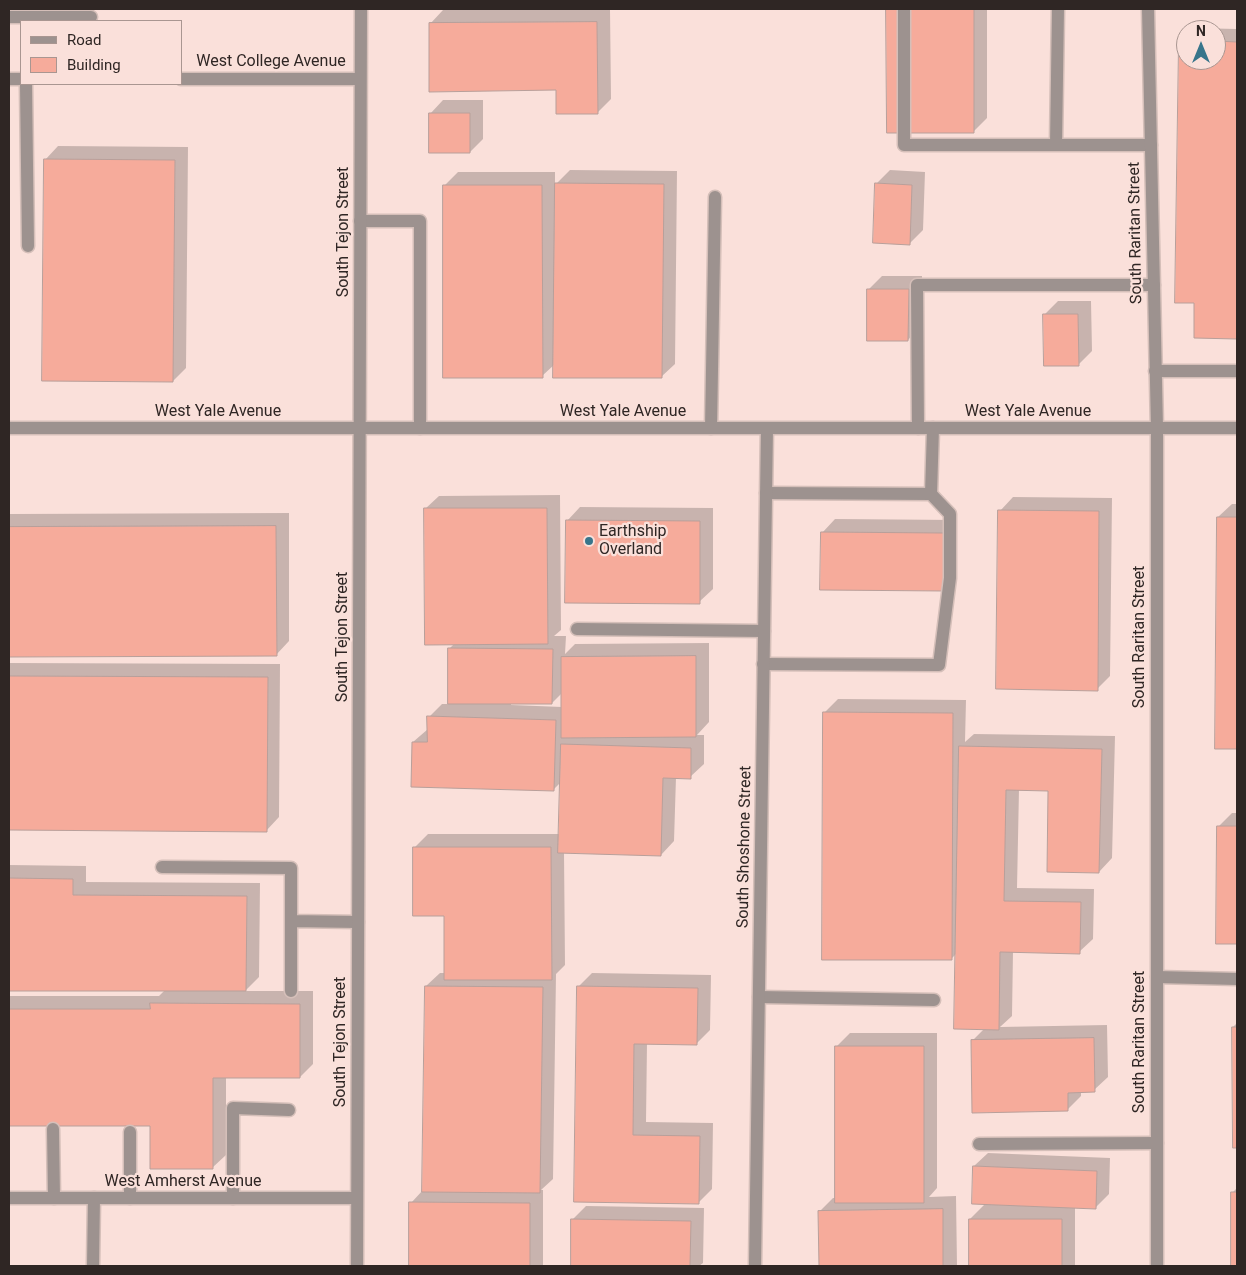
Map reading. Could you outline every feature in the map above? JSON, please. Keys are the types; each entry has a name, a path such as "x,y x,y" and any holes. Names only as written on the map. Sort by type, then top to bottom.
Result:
{"street":[{"name":"South Tejon Street","path":"357,1266 361,9"},
{"path":"904,9 904,145 1151,145"},
{"path":"1056,145 1058,9"},
{"name":"South Raritan Street","path":"1148,9 1156,428 1156,1266"},
{"path":"9,17 91,17"},
{"name":"West College Avenue","path":"182,79 360,79"},
{"path":"26,85 28,246"},
{"path":"711,428 715,198"},
{"path":"360,221 420,221 420,428"},
{"path":"918,428 917,285 1154,284"},
{"path":"1155,371 1237,371"},
{"name":"West Yale Avenue","path":"9,428 1237,428"},
{"name":"South Shoshone Street","path":"755,1266 767,428"},
{"path":"763,664 939,664 950,578 950,514 931,494 933,428"},
{"path":"766,492 931,494"},
{"path":"577,629 764,631"},
{"path":"162,867 291,868 291,991"},
{"path":"291,921 358,922"},
{"path":"1156,977 1237,979"},
{"path":"759,997 934,1000"},
{"path":"233,1198 233,1108 289,1110"},
{"path":"54,1129 54,1198"},
{"path":"130,1132 130,1198"},
{"path":"979,1144 1156,1143"},
{"name":"West Amherst Avenue","path":"9,1198 357,1198"},
{"path":"93,1266 94,1198"}],"building":[{"path":"886,9 974,9 974,133 887,133"},
{"path":"597,22 598,114 556,114 556,90 429,92 429,23"},
{"path":"1226,41 1237,42 1237,339 1194,338 1194,303 1175,303 1179,70 1226,70"},
{"path":"429,113 470,113 470,153 429,153"},
{"path":"44,159 175,160 173,382 42,381"},
{"path":"555,183 664,184 662,378 553,378"},
{"path":"875,183 912,185 910,245 873,243"},
{"path":"443,185 542,185 543,378 443,378"},
{"path":"867,289 909,289 908,341 867,341"},
{"path":"1043,314 1078,314 1079,366 1044,366"},
{"path":"424,508 547,508 548,644 425,645"},
{"path":"998,510 1099,511 1098,691 996,689"},
{"path":"1217,517 1237,517 1237,749 1215,749"},
{"path":"566,520 700,521 700,604 565,603"},
{"path":"276,526 277,656 9,657 9,527"},
{"path":"821,532 944,533 944,591 820,590"},
{"path":"448,648 553,649 552,704 448,704"},
{"path":"696,656 696,737 561,738 561,657"},
{"path":"9,676 268,677 267,832 9,830"},
{"path":"823,712 953,713 952,960 822,960"},
{"path":"427,716 556,720 554,791 411,787 412,742 427,742"},
{"path":"561,744 691,748 691,779 663,778 661,856 558,853"},
{"path":"959,746 1102,749 1099,873 1047,872 1048,791 1006,790 1004,901 1081,902 1080,954 1000,952 999,1030 954,1029"},
{"path":"1217,826 1237,826 1237,944 1216,944"},
{"path":"413,847 551,847 552,980 444,980 444,916 413,916"},
{"path":"9,878 73,879 73,895 247,896 246,991 9,991"},
{"path":"425,986 543,987 540,1193 422,1192"},
{"path":"577,986 698,988 697,1045 634,1044 633,1135 700,1136 699,1204 574,1202"},
{"path":"150,1003 300,1004 300,1078 213,1078 213,1169 150,1169 150,1126 9,1126 9,1009 150,1009"},
{"path":"1232,1027 1237,1027 1237,1148 1233,1148"},
{"path":"1094,1038 1095,1092 1068,1093 1068,1111 972,1113 971,1040"},
{"path":"835,1046 924,1046 924,1203 835,1203"},
{"path":"973,1166 1097,1171 1096,1209 972,1204"},
{"path":"1231,1192 1237,1192 1237,1266 1231,1266"},
{"path":"409,1202 530,1203 530,1266 409,1266"},
{"path":"943,1209 943,1266 819,1266 818,1211"},
{"path":"571,1219 691,1221 690,1266 571,1266"},
{"path":"969,1219 1062,1219 1062,1266 969,1266"}],"place":[{"name":"Earthship Overland","path":"589,541"}]}
